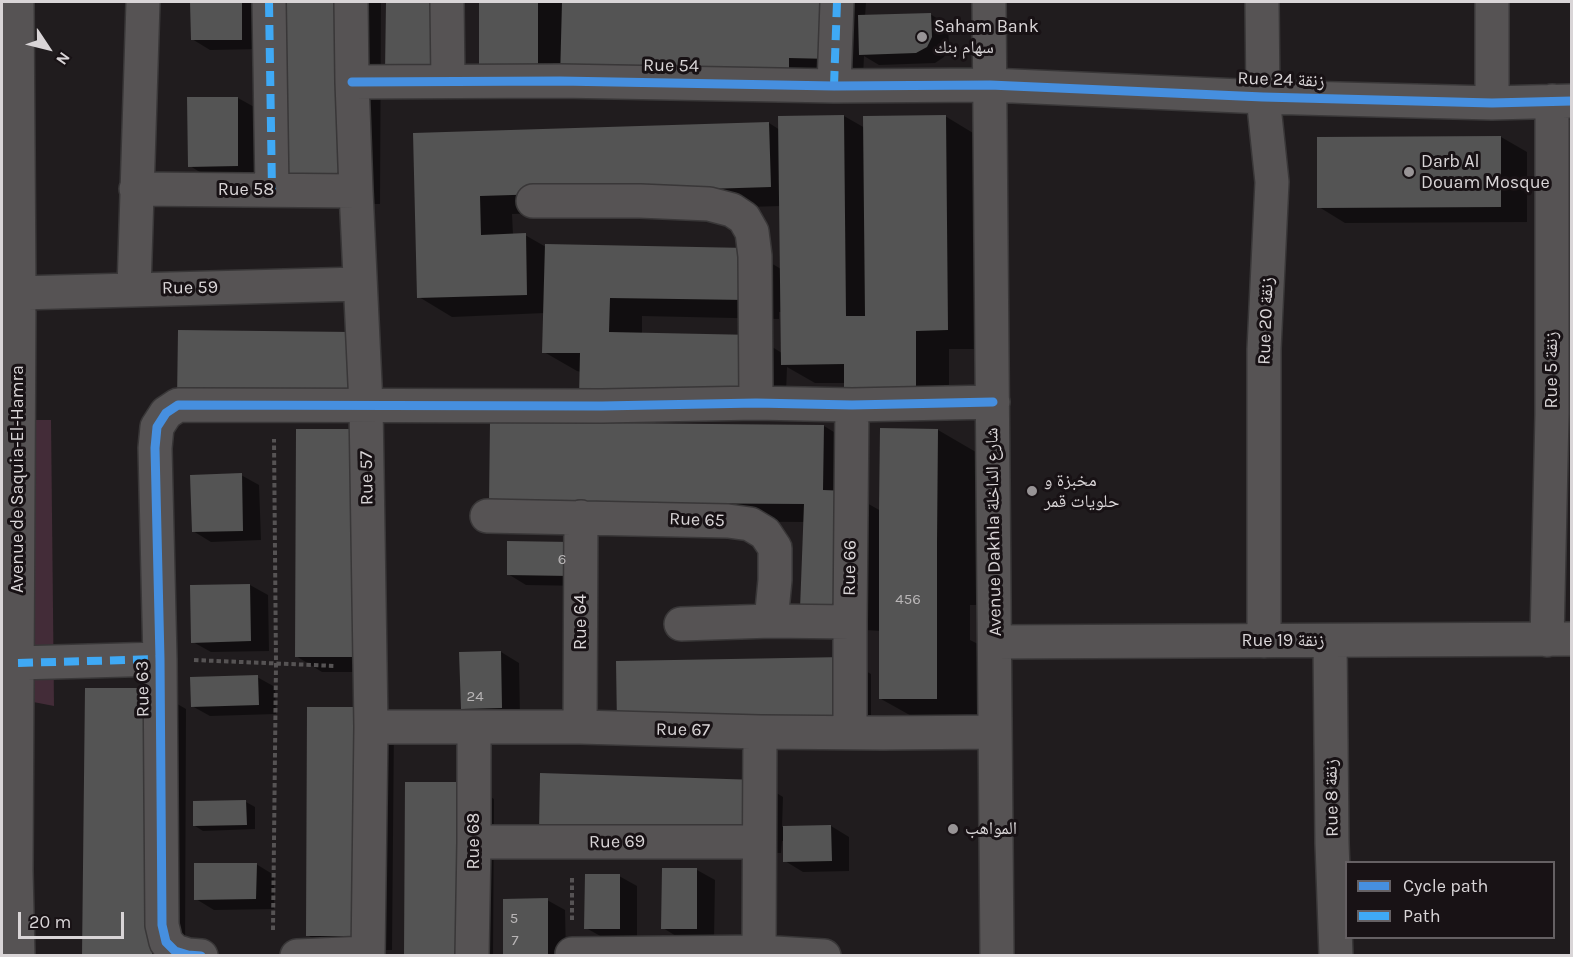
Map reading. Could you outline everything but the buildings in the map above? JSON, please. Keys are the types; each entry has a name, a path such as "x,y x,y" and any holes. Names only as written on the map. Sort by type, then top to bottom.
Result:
{"street":[{"name":"Avenue de Saquia-El-Hamra","path":"17,2 19,293 10,416 18,663 16,871 18,956"},
{"path":"134,290 143,2"},
{"path":"269,2 272,190"},
{"name":"Rue 57","path":"351,2 356,191 366,405 371,727 368,954"},
{"path":"447,2 448,81"},
{"path":"834,86 837,2"},
{"name":"Avenue Dakhla شارع الداخلة","path":"989,2 997,956"},
{"name":"Rue 20 زنقة","path":"1262,2 1263,97 1272,182 1264,349 1264,641"},
{"path":"1492,2 1492,103"},
{"name":"Rue 54","path":"352,82 560,81 834,86 990,85"},
{"name":"Rue 24 زنقة","path":"990,85 1263,97 1492,103 1562,101"},
{"name":"Rue 5 زنقة","path":"1559,640 1552,414 1562,101"},
{"name":"Rue 58","path":"136,189 356,191"},
{"path":"533,201 640,201 710,204 732,210 744,218 752,232 755,256 756,403"},
{"name":"Rue 59","path":"19,293 360,284"},
{"path":"273,406 756,403 852,405 993,402"},
{"name":"Rue 63","path":"201,956 175,951 166,942 162,926 160,659 155,448 157,427 166,413 178,405 273,406"},
{"name":"Rue 66","path":"850,732 852,405"},
{"name":"Rue 65","path":"488,516 728,521 750,524 765,533 775,548 771,621"},
{"name":"Rue 64","path":"580,727 581,517"},
{"path":"681,624 771,621 850,622"},
{"name":"Rue 19 زنقة","path":"995,642 1559,640"},
{"name":"Rue 8 زنقة","path":"1330,641 1332,843 1336,956"},
{"path":"18,663 160,659"},
{"name":"Rue 67","path":"371,727 580,727 760,732 995,732"},
{"name":"Rue 68","path":"472,956 474,727"},
{"path":"759,952 760,732"},
{"name":"Rue 69","path":"474,842 759,842"},
{"path":"572,954 759,952 824,956"},
{"path":"297,956 368,954"}],"path":[{"path":"273,406 276,664 273,932"},
{"path":"160,659 370,667"},
{"path":"572,843 572,954"}],"shaded area":[{"path":"2,420 51,420 54,706 2,696"}],"marked path":[{"path":"269,2 272,190"},
{"path":"834,86 837,2"},
{"path":"18,663 160,659"}],"cycle path":[{"path":"352,82 560,81 834,86 990,85 1263,97 1492,103 1572,101"},
{"path":"201,956 175,951 166,942 162,925 160,659 155,448 157,427 166,413 178,405 602,406 993,402"}],"place":[{"name":"Saham Bank سهام بنك","path":"922,37"},
{"name":"Darb Al Douam Mosque","path":"1409,172"},
{"name":"مخبزة و حلويات قمر","path":"1032,491"},
{"name":"المواهب","path":"953,829"}]}
